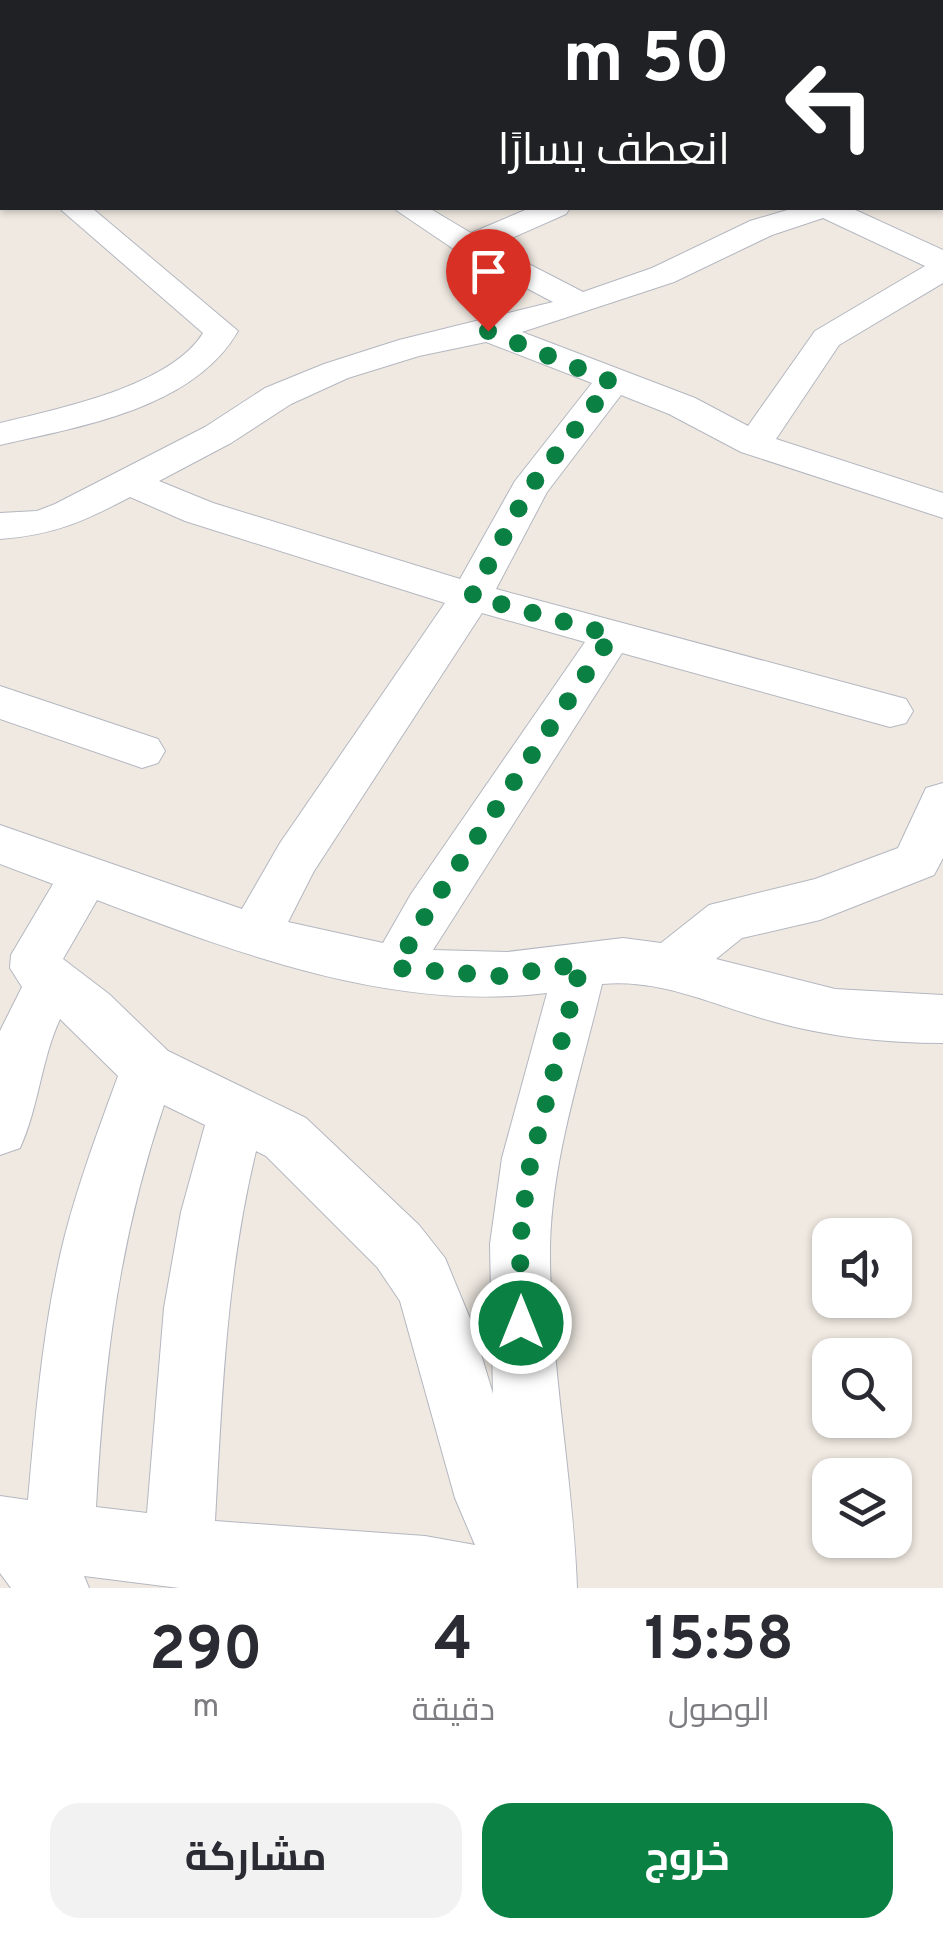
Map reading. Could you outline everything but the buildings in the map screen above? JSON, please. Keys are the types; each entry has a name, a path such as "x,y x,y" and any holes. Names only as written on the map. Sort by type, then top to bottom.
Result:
{"street":[{"path":"0,526 42,523 128,482 201,360 218,344 221,331 82,210"},
{"path":"411,210 582,304"},
{"path":"470,245 550,210"},
{"path":"0,434 79,415 161,423 278,396 336,371 411,347 488,331 582,304 664,275 760,228 818,210"},
{"path":"829,210 943,262"},
{"path":"754,444 828,338 943,269"},
{"path":"488,331 682,406 754,444 943,506"},
{"path":"256,932 297,857 472,596 529,489 612,382"},
{"path":"128,482 199,512 382,572 890,710"},
{"path":"396,968 429,909 612,635"},
{"path":"0,702 142,750"},
{"path":"669,967 727,920 820,899 920,859 943,801"},
{"path":"0,844 256,932 396,968 499,976 612,958 669,967 800,1009 873,1020 943,1019"},
{"path":"86,874 35,961 36,968 90,1012 148,1069 264,1125 306,1153 371,1215 423,1280 440,1321 490,1498 519,1566 539,1588"},
{"path":"539,1588 525,1391 520,1244 531,1158 581,964"},
{"path":"0,1129 24,1040 52,983"},
{"path":"148,1069 103,1203 90,1258 70,1396 32,1548 178,1553 425,1571 515,1588"},
{"path":"178,1553 195,1308 211,1212 236,1114"}],"route":[{"path":"488,331 612,382 529,489 472,596 612,635 429,909 396,968 499,976 581,964 527,1178 520,1244 521,1323"}]}
